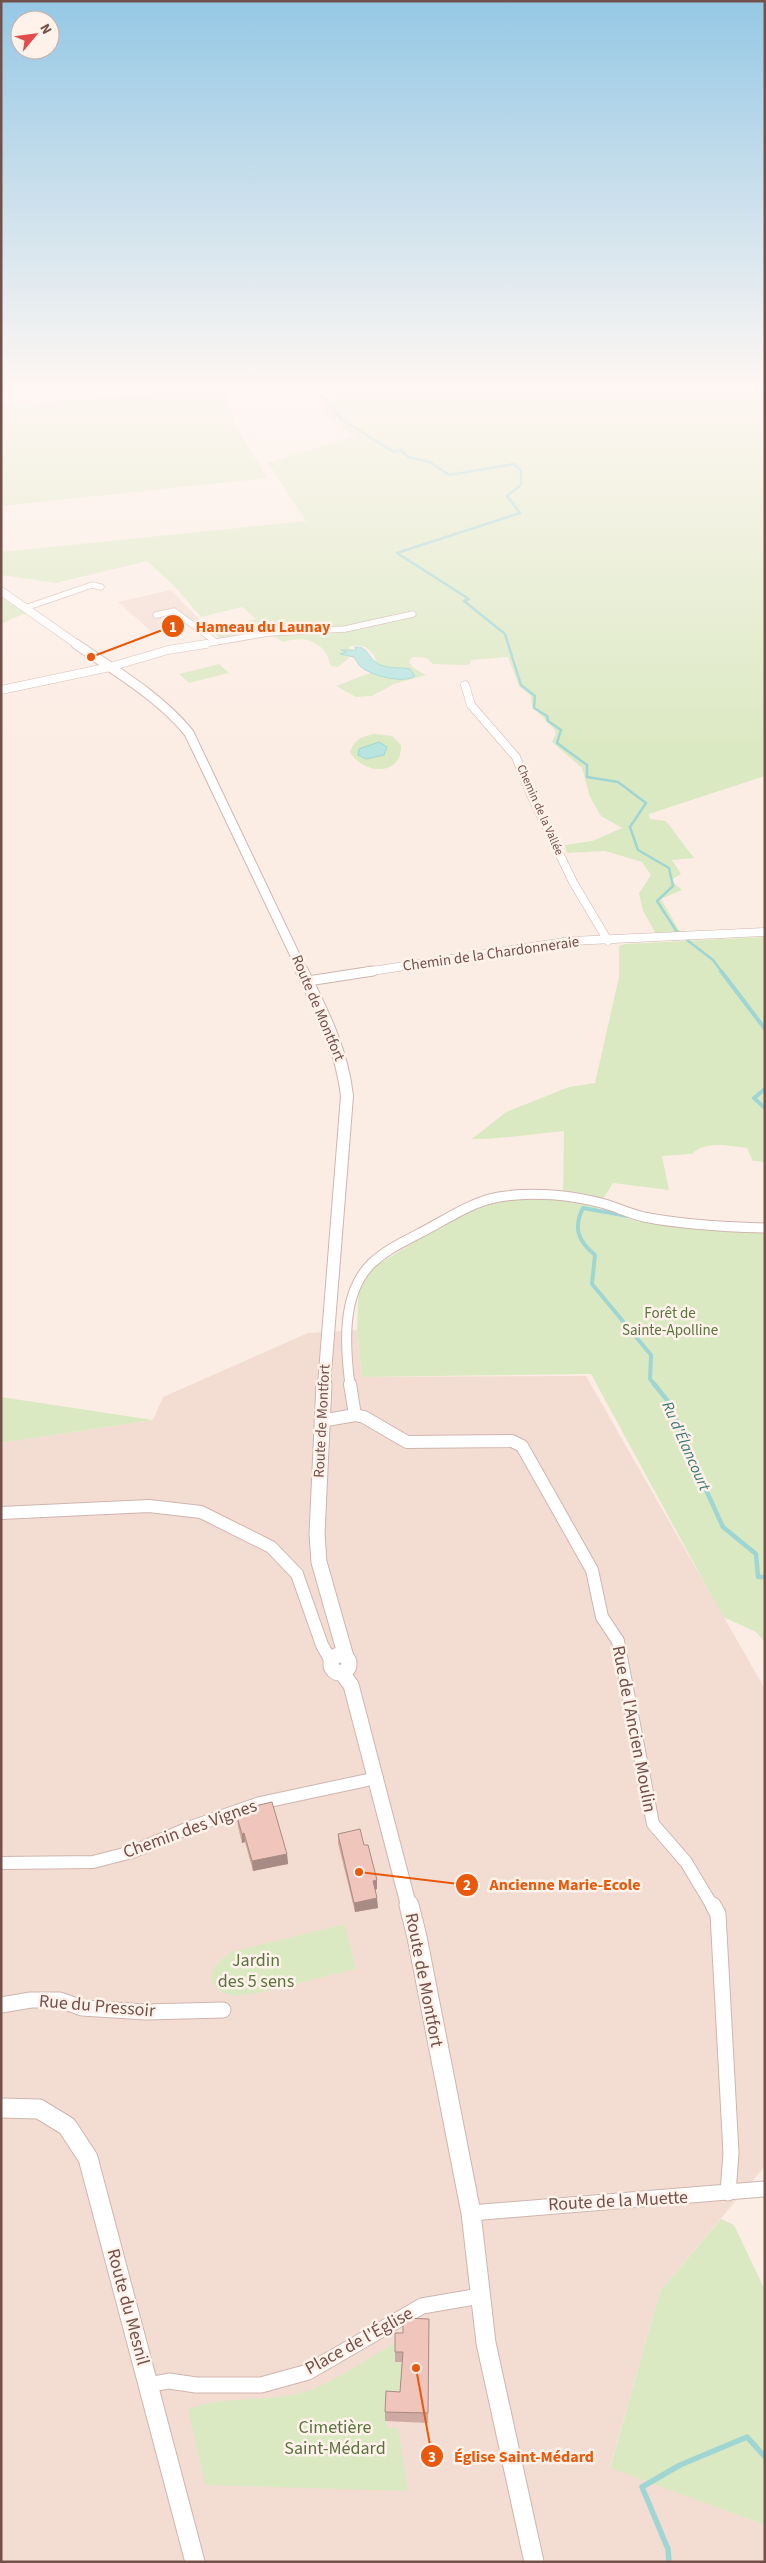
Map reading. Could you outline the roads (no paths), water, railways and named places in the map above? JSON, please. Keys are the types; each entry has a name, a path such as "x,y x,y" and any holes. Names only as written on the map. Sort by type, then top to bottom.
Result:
{"street":[{"path":"26,608 92,586 101,587"},
{"name":"Route de Montfort","path":"1,591 159,702 178,718 189,733 308,981 336,1043 344,1070 347,1096 321,1421 317,1534 319,1562 339,1664 351,1685 377,1778 417,1937 471,2213 486,2343 534,2562"},
{"path":"156,615 174,611 190,625 201,628 216,642"},
{"path":"1,690 110,667 168,650 268,633 345,629 413,614"},
{"name":"Chemin de la Vallée","path":"464,685 471,705 516,756 531,795 573,882 608,941"},
{"name":"Chemin de la Chardonneraie","path":"308,981 571,941 608,941 765,932"},
{"path":"355,1416 347,1328 352,1294 360,1277 369,1266 406,1239 469,1208 498,1197 563,1197 607,1205 645,1217 701,1226 765,1228"},
{"name":"Rue de l'Ancien Moulin","path":"321,1421 355,1416 364,1417 407,1442 512,1441 522,1446 592,1570 602,1617 618,1641 653,1824 686,1862 718,1914 730,2153 728,2193"},
{"path":"1,1513 149,1506 201,1512 271,1547 297,1574 322,1645 339,1664"},
{"name":"Chemin des Vignes","path":"1,1863 94,1862 132,1852 198,1824 260,1803 377,1778"},
{"name":"Rue du Pressoir","path":"1,2005 31,2000 60,2000 82,2008 146,2012 223,2010"},
{"name":"Route du Mesnil","path":"1,2108 38,2109 67,2126 88,2158 195,2562"},
{"name":"Route de la Muette","path":"471,2213 549,2205 765,2189"},
{"name":"Place de l'Église","path":"148,2385 169,2381 196,2385 261,2385 308,2372 422,2306 480,2296"}],"water":[{"path":"355,647 363,648 380,665 410,669 415,676 396,679 380,676 361,667 354,657 340,654 347,652 341,650 356,650"},
{"path":"379,742 387,747 384,755 366,759 358,755 359,749"}],"waterway":[{"name":"Ru d'Élancourt","path":"513,504 520,513 397,553 469,599 464,601 505,634 521,685 535,696 534,708 547,716 548,721 561,730 557,743 587,765 587,777 618,782 646,803 630,827 638,850 669,868 673,886 657,901 677,932"},
{"name":"Ru d'Élancourt","path":"687,940 713,960 722,972"},
{"name":"Ru d'Élancourt","path":"721,971 765,1029"},
{"name":"Ru d'Élancourt","path":"765,1089 754,1098 765,1108"},
{"name":"Ru d'Élancourt","path":"627,1216 583,1208 578,1228 581,1239 595,1255 592,1284 651,1355 650,1379 655,1385"},
{"name":"Ru d'Élancourt","path":"654,1384 671,1405 684,1442 723,1527 756,1554 758,1577 765,1577"},
{"name":"Ru d'Élancourt","path":"669,2562 668,2549 642,2487 680,2465 747,2437 765,2457"}],"place":[{"name":"Hameau du Launay","path":"91,657"},
{"name":"Ancienne Marie-Ecole","path":"359,1872"},
{"name":"Église Saint-Médard","path":"416,2368"}],"park label":[{"name":"Forêt de Sainte-Apolline","path":"670,1322"},
{"name":"Jardin des 5 sens","path":"256,1970"},
{"name":"Cimetière Saint-Médard","path":"335,2437"}]}
